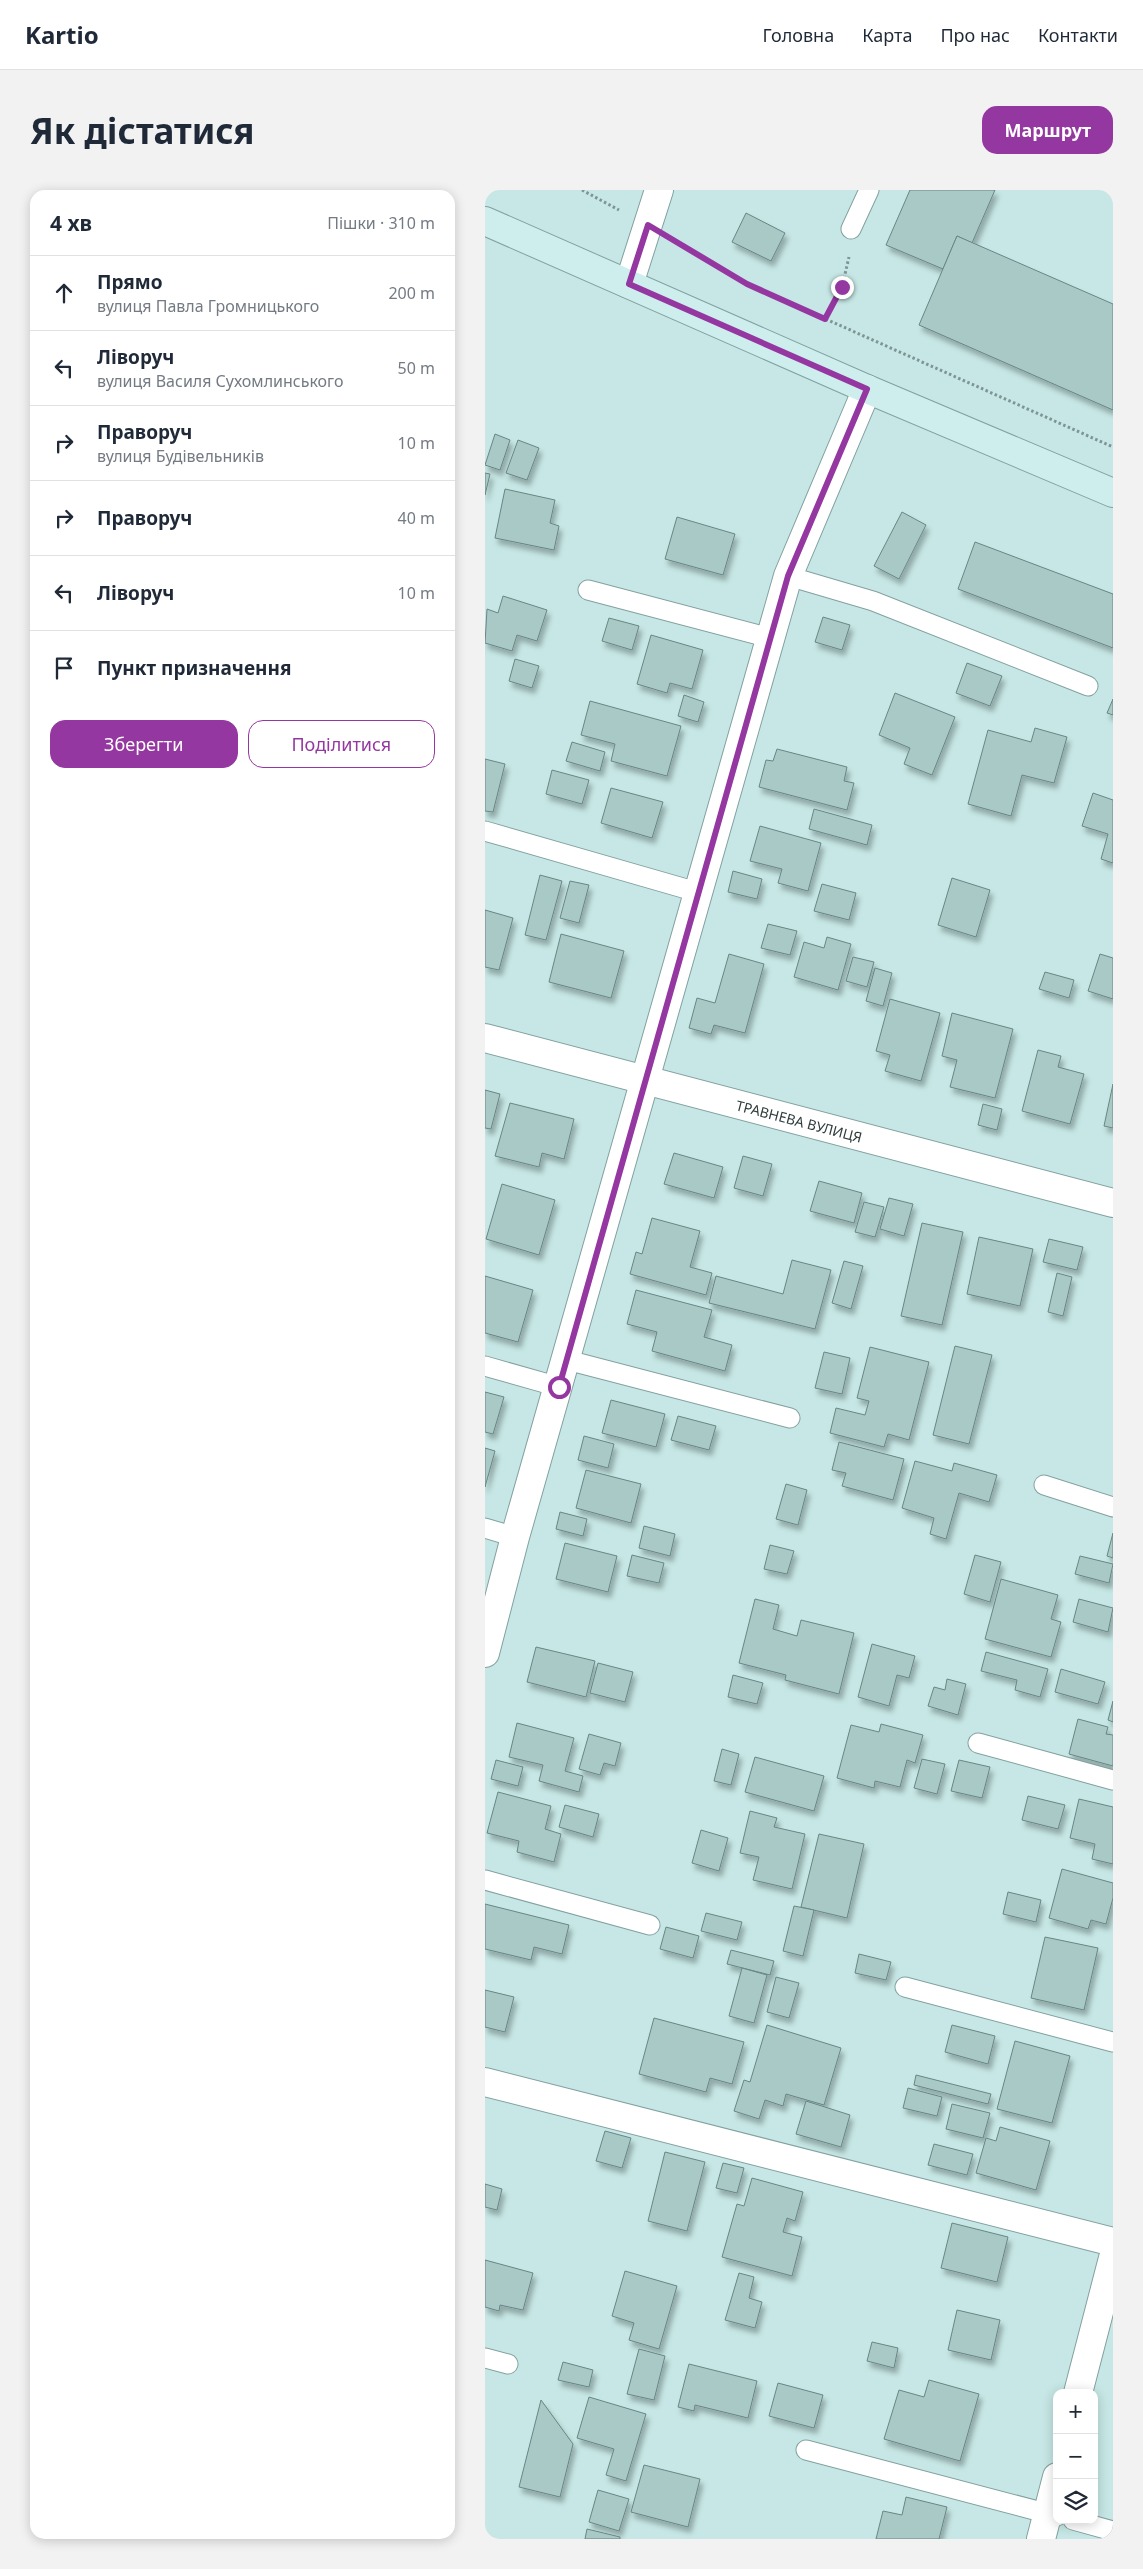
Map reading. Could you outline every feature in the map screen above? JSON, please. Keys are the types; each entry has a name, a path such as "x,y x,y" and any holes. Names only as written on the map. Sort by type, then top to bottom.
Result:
{"main road":[{"path":"485,221 867,389 1113,493"}],"street":[{"path":"629,284 659,190"},
{"path":"485,1653 515,1537 647,1080 697,892 788,576 867,389"},
{"name":"ТРАВНЕВА ВУЛИЦЯ","path":"485,1038 1113,1203"},
{"path":"485,2082 1113,2242"},
{"path":"1079,2389 1113,2258"}],"lane":[{"path":"851,229 869,190"},
{"path":"788,576 873,600 1088,686"},
{"path":"588,590 770,638"},
{"path":"485,831 697,892"},
{"path":"567,1360 790,1418"},
{"path":"485,1366 559,1387"},
{"path":"1044,1485 1113,1507"},
{"path":"485,1528 515,1537"},
{"path":"978,1743 1113,1780"},
{"path":"485,1880 650,1925"},
{"path":"905,1987 1113,2042"},
{"path":"485,2358 508,2364"},
{"path":"806,2450 1053,2522"},
{"path":"1067,2524 1113,2531"}],"path":[{"path":"582,190 648,225 747,284 1113,447"},
{"path":"825,319 842,287 848,262"}],"building":[{"path":"910,190 995,190 972,243 957,236 943,269 886,245"},
{"path":"746,213 785,233 771,261 732,242"},
{"path":"957,236 1113,304 1113,410 919,325"},
{"path":"495,434 510,440 500,470 485,465"},
{"path":"518,440 539,448 527,480 506,473"},
{"path":"485,473 490,474 485,495"},
{"path":"505,489 555,500 550,523 559,526 554,550 495,538"},
{"path":"902,512 926,525 899,579 874,566"},
{"path":"677,517 735,534 723,575 665,559"},
{"path":"975,542 1113,594 1113,648 958,589"},
{"path":"503,596 547,610 537,641 517,635 512,651 485,643 487,609 498,613"},
{"path":"823,617 850,625 842,650 815,642"},
{"path":"609,618 639,626 632,650 602,641"},
{"path":"651,635 703,650 692,689 670,683 667,693 637,684"},
{"path":"515,659 539,666 532,688 509,681"},
{"path":"967,663 1002,676 990,706 956,693"},
{"path":"895,693 955,717 932,775 904,764 910,748 879,735"},
{"path":"684,695 704,702 698,722 678,716"},
{"path":"1113,699 1113,715 1107,713"},
{"path":"590,701 681,726 667,776 611,761 615,744 581,735"},
{"path":"1035,728 1067,737 1054,783 1022,775 1011,816 968,804 988,730 1031,742"},
{"path":"572,742 605,752 600,771 566,761"},
{"path":"777,749 847,767 844,781 854,783 847,810 759,787 766,760 773,761"},
{"path":"485,759 505,764 493,812 485,811"},
{"path":"552,770 589,780 582,804 546,794"},
{"path":"611,788 663,802 652,838 601,823"},
{"path":"1093,793 1113,800 1113,863 1101,859 1108,834 1082,826"},
{"path":"814,809 872,825 867,845 809,829"},
{"path":"760,826 821,843 808,891 778,883 782,869 750,861"},
{"path":"733,871 762,879 757,899 728,892"},
{"path":"540,875 562,881 546,940 525,935"},
{"path":"952,878 990,890 976,937 938,925"},
{"path":"570,881 589,885 579,923 560,918"},
{"path":"822,884 856,893 849,920 814,911"},
{"path":"485,910 513,918 499,970 485,967"},
{"path":"768,924 797,931 790,955 761,948"},
{"path":"561,934 624,951 611,998 549,982"},
{"path":"827,937 851,944 838,990 794,977 804,942 824,948"},
{"path":"729,954 764,964 745,1033 714,1025 711,1034 689,1028 697,998 715,1003"},
{"path":"1100,954 1113,958 1113,999 1088,991"},
{"path":"853,957 874,962 867,987 846,981"},
{"path":"875,968 892,973 883,1006 866,1001"},
{"path":"1045,972 1074,980 1069,998 1039,989"},
{"path":"890,999 940,1013 921,1081 885,1071 890,1055 876,1051"},
{"path":"952,1013 1013,1029 995,1098 950,1087 957,1060 942,1056"},
{"path":"1038,1050 1061,1056 1058,1067 1084,1074 1070,1124 1022,1111"},
{"path":"1113,1084 1113,1128 1104,1126"},
{"path":"485,1090 500,1094 491,1129 485,1128"},
{"path":"510,1103 574,1119 564,1159 542,1153 539,1167 495,1156"},
{"path":"983,1104 1002,1109 997,1130 978,1125"},
{"path":"674,1153 723,1167 714,1198 664,1184"},
{"path":"743,1156 772,1164 763,1196 734,1188"},
{"path":"819,1181 862,1193 854,1223 810,1211"},
{"path":"502,1184 555,1200 539,1255 486,1239"},
{"path":"889,1198 913,1204 904,1236 880,1229"},
{"path":"864,1202 884,1207 875,1237 855,1232"},
{"path":"652,1218 700,1231 690,1267 712,1273 706,1295 630,1274 636,1252 642,1254"},
{"path":"922,1223 963,1232 942,1325 901,1316"},
{"path":"979,1237 1033,1249 1020,1306 967,1294"},
{"path":"1049,1239 1083,1247 1077,1270 1043,1262"},
{"path":"792,1260 831,1270 815,1329 709,1303 716,1276 783,1294"},
{"path":"844,1261 863,1266 851,1309 832,1303"},
{"path":"1057,1273 1072,1277 1063,1316 1048,1312"},
{"path":"485,1276 533,1290 518,1342 485,1333"},
{"path":"636,1290 712,1310 704,1337 732,1345 725,1371 652,1351 657,1332 627,1324"},
{"path":"955,1346 992,1355 969,1444 933,1435"},
{"path":"870,1347 929,1362 909,1440 888,1434 884,1447 830,1433 836,1408 865,1415 869,1401 857,1398"},
{"path":"824,1352 850,1358 842,1394 815,1388"},
{"path":"485,1392 504,1397 493,1434 485,1432"},
{"path":"611,1400 665,1414 656,1447 602,1433"},
{"path":"678,1416 716,1426 709,1450 671,1440"},
{"path":"584,1436 614,1444 608,1468 578,1460"},
{"path":"839,1442 904,1459 893,1500 842,1486 846,1473 832,1470"},
{"path":"485,1448 495,1451 485,1487"},
{"path":"915,1461 952,1471 954,1463 997,1475 989,1502 959,1493 946,1539 930,1534 934,1518 902,1508"},
{"path":"586,1470 641,1484 631,1523 576,1508"},
{"path":"786,1484 807,1490 798,1525 776,1519"},
{"path":"560,1512 587,1519 583,1536 556,1529"},
{"path":"644,1526 675,1534 670,1556 639,1548"},
{"path":"1113,1533 1113,1558 1107,1556"},
{"path":"565,1543 617,1556 608,1592 556,1579"},
{"path":"770,1545 794,1551 787,1574 764,1569"},
{"path":"632,1555 664,1563 659,1583 627,1576"},
{"path":"975,1555 1001,1562 990,1602 964,1594"},
{"path":"1080,1556 1113,1564 1109,1583 1075,1574"},
{"path":"1001,1579 1058,1595 1051,1619 1061,1622 1051,1657 985,1639"},
{"path":"755,1599 779,1605 773,1629 797,1636 801,1620 854,1633 839,1694 785,1680 786,1675 739,1663"},
{"path":"1079,1599 1113,1608 1108,1632 1073,1622"},
{"path":"872,1644 915,1656 909,1678 897,1675 889,1706 858,1697"},
{"path":"536,1647 595,1661 586,1697 527,1682"},
{"path":"986,1652 1048,1669 1040,1697 1015,1690 1017,1680 981,1671"},
{"path":"598,1663 633,1672 625,1702 590,1693"},
{"path":"1061,1669 1105,1682 1098,1704 1055,1692"},
{"path":"733,1675 763,1683 757,1704 728,1697"},
{"path":"947,1679 966,1684 958,1715 928,1706 934,1687 945,1690"},
{"path":"1113,1701 1113,1722 1108,1720"},
{"path":"1078,1719 1108,1727 1106,1734 1113,1735 1113,1766 1069,1754"},
{"path":"517,1723 574,1738 565,1771 583,1776 579,1792 539,1781 543,1765 509,1757"},
{"path":"881,1724 923,1735 915,1763 907,1760 900,1787 875,1781 874,1788 837,1778 851,1725 879,1732"},
{"path":"589,1734 621,1743 615,1766 604,1763 600,1775 579,1769"},
{"path":"722,1749 739,1754 731,1785 714,1781"},
{"path":"755,1757 824,1776 814,1811 745,1792"},
{"path":"922,1759 945,1764 937,1794 914,1788"},
{"path":"496,1760 523,1767 518,1786 491,1779"},
{"path":"959,1760 990,1767 982,1798 951,1791"},
{"path":"498,1792 551,1806 545,1829 561,1834 554,1862 517,1852 519,1841 487,1833"},
{"path":"1028,1796 1065,1805 1058,1829 1022,1820"},
{"path":"1079,1799 1113,1807 1113,1864 1092,1859 1095,1844 1070,1838"},
{"path":"565,1805 599,1814 593,1837 559,1827"},
{"path":"750,1811 777,1818 774,1827 805,1834 792,1889 753,1880 759,1857 740,1853"},
{"path":"701,1830 728,1838 719,1871 692,1863"},
{"path":"819,1834 864,1844 847,1918 801,1907"},
{"path":"1062,1869 1113,1883 1113,1898 1106,1924 1091,1920 1088,1929 1049,1918"},
{"path":"1008,1892 1041,1900 1036,1922 1003,1914"},
{"path":"485,1904 569,1925 562,1954 534,1947 531,1960 485,1949"},
{"path":"794,1906 814,1910 803,1956 783,1951"},
{"path":"706,1913 742,1922 737,1940 701,1931"},
{"path":"666,1927 699,1936 693,1958 660,1949"},
{"path":"1045,1937 1098,1948 1084,2010 1031,1998"},
{"path":"731,1950 774,1961 770,1975 727,1964"},
{"path":"859,1954 891,1962 886,1980 855,1973"},
{"path":"742,1968 767,1975 754,2023 729,2016"},
{"path":"776,1977 799,1983 789,2018 767,2012"},
{"path":"485,1990 514,1997 505,2032 485,2027"},
{"path":"654,2018 744,2042 732,2084 710,2078 706,2092 639,2074"},
{"path":"767,2025 841,2048 824,2105 786,2094 783,2106 765,2100 759,2119 734,2111 744,2080 750,2082"},
{"path":"952,2025 995,2036 988,2064 945,2052"},
{"path":"1015,2041 1070,2056 1052,2123 997,2109"},
{"path":"916,2075 991,2094 988,2104 914,2085"},
{"path":"908,2088 942,2097 937,2116 903,2108"},
{"path":"806,2101 850,2115 841,2147 796,2134"},
{"path":"952,2104 990,2113 983,2138 946,2129"},
{"path":"1000,2127 1050,2141 1036,2190 976,2173 986,2138 996,2141"},
{"path":"605,2131 631,2138 622,2168 596,2161"},
{"path":"934,2144 973,2154 967,2175 928,2165"},
{"path":"665,2152 705,2162 687,2231 648,2221"},
{"path":"723,2163 744,2168 737,2193 716,2188"},
{"path":"752,2178 803,2192 795,2221 787,2218 783,2232 802,2237 792,2276 722,2257 737,2204 744,2206"},
{"path":"485,2184 502,2189 497,2210 485,2207"},
{"path":"952,2223 1008,2237 997,2282 941,2268"},
{"path":"485,2260 533,2273 523,2310 500,2305 499,2311 485,2307"},
{"path":"625,2271 677,2286 659,2349 629,2340 634,2323 612,2316"},
{"path":"739,2273 754,2277 749,2298 762,2302 755,2328 725,2320"},
{"path":"957,2310 1000,2320 991,2360 948,2350"},
{"path":"872,2342 898,2348 894,2368 867,2361"},
{"path":"639,2349 665,2356 654,2400 627,2394"},
{"path":"563,2362 593,2370 589,2387 558,2380"},
{"path":"689,2364 757,2381 748,2418 695,2405 694,2411 678,2407"},
{"path":"929,2380 979,2394 960,2461 884,2439 899,2390 924,2397"},
{"path":"778,2383 823,2395 814,2428 769,2416"},
{"path":"589,2397 646,2414 626,2481 606,2475 614,2449 577,2438"},
{"path":"541,2400 573,2444 560,2497 519,2487"},
{"path":"644,2465 700,2479 688,2527 631,2512"},
{"path":"598,2490 629,2499 619,2531 589,2522"},
{"path":"906,2497 947,2507 939,2539 876,2539 883,2511 902,2515"},
{"path":"587,2529 620,2537 620,2539 585,2539"}],"route":[{"path":"559,1387 647,1080 697,892 788,576 867,389 629,284 648,225 747,284 825,319 842,287"}]}
